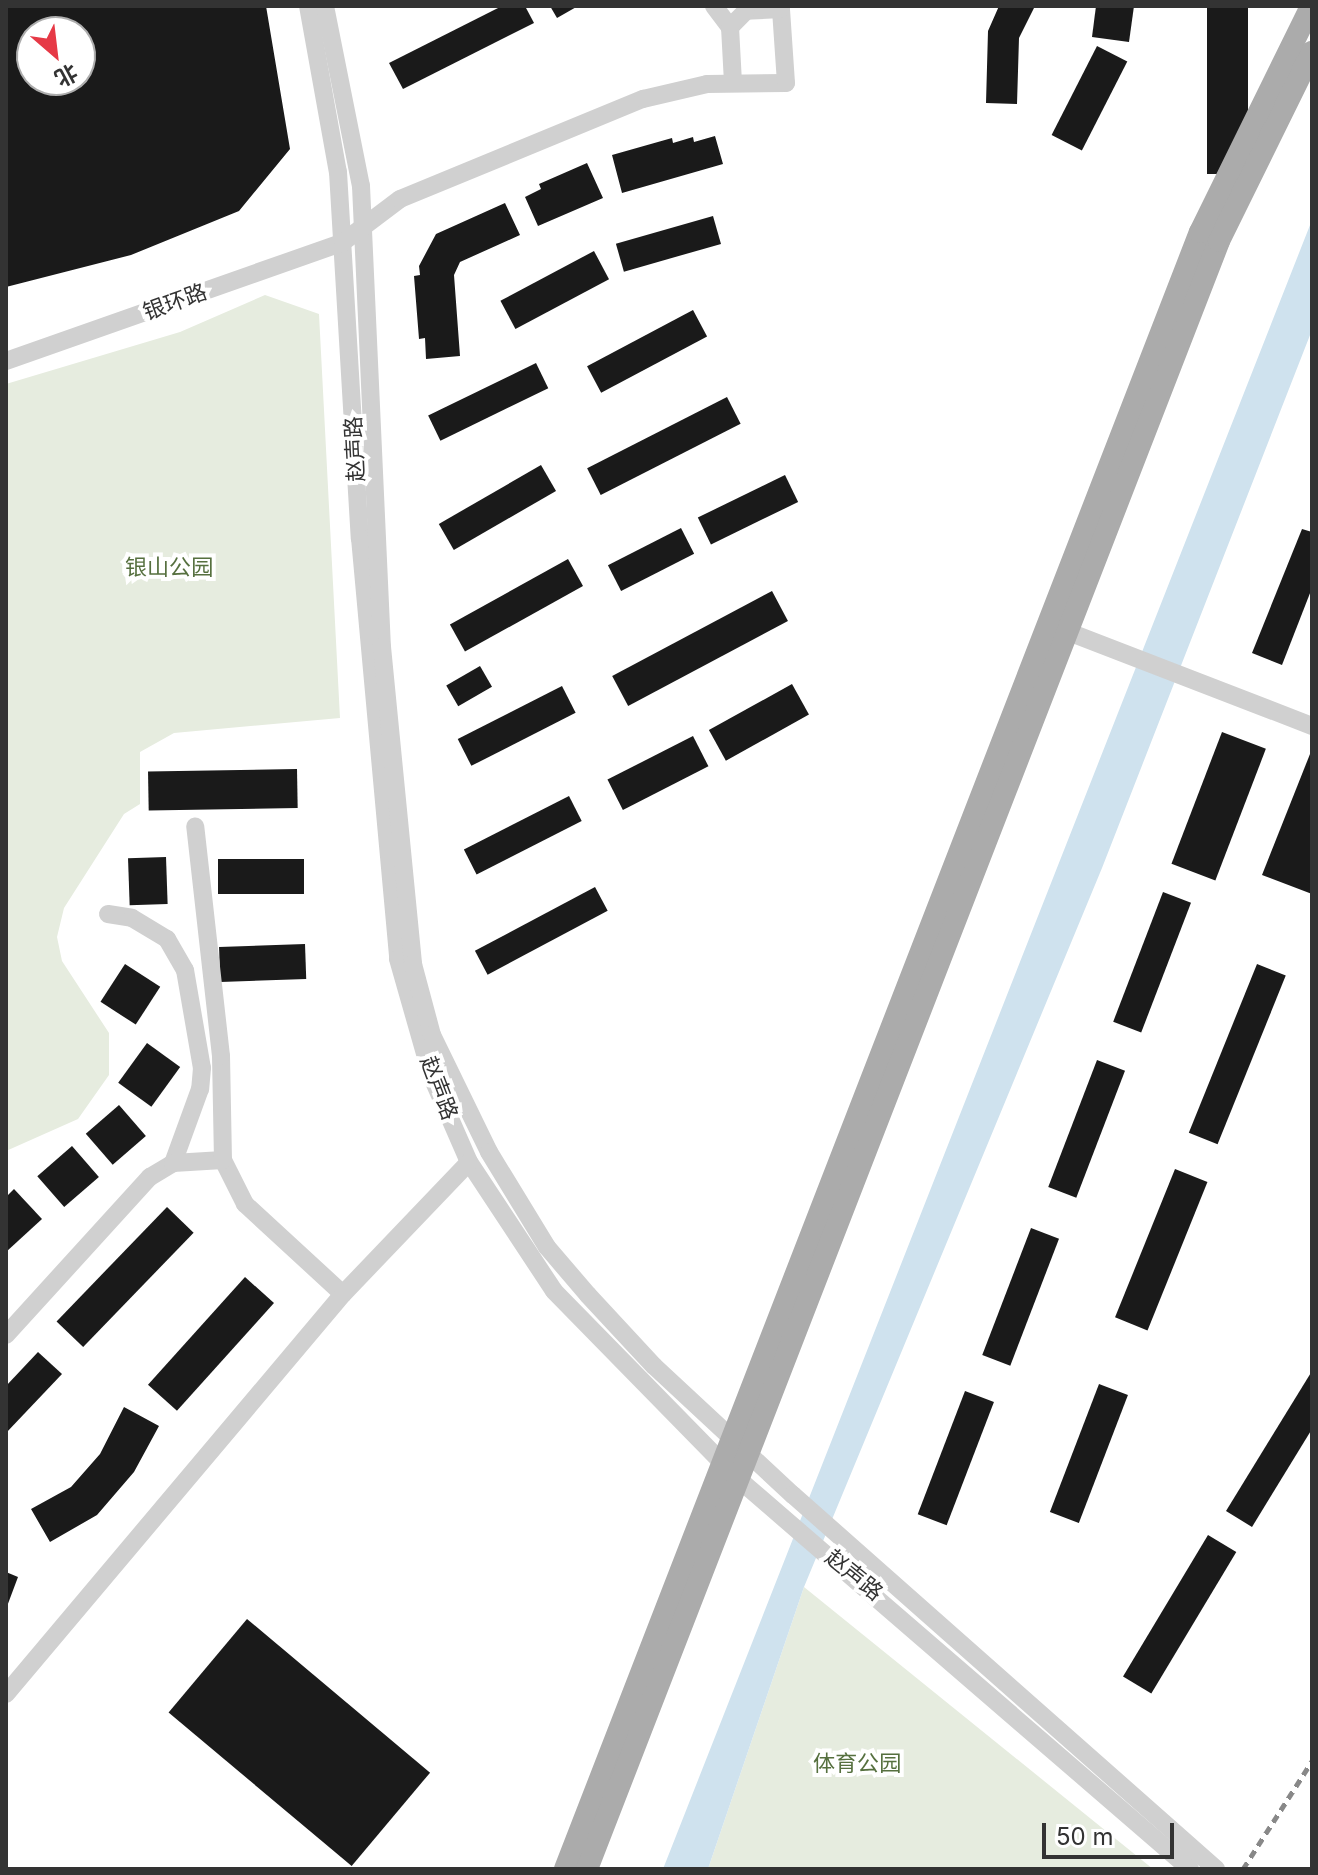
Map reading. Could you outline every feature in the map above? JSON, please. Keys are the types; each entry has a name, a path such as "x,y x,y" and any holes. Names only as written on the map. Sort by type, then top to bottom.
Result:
{"main road":[{"path":"565,1869 729,1436 1200,232 1311,6"},
{"path":"587,1869 736,1477 1219,241 1312,52"}],"street":[{"name":"赵声路","path":"308,6 327,89 343,242 360,538 398,959 431,1075 469,1162 554,1291 736,1477 1190,1869"},
{"path":"325,6 354,134 362,226 370,461 393,769 413,964 432,1035 489,1152 547,1247 654,1366 746,1452 1216,1869"},
{"path":"714,6 730,27 733,83"},
{"path":"343,242 400,199 583,121 643,99 733,83 786,83 782,7 746,11 730,27"},
{"name":"银环路","path":"6,361 343,242"},
{"path":"1066,631 1312,726"},
{"path":"195,826 221,1056 223,1160 245,1204 343,1294"},
{"path":"108,914 132,918 167,939 185,970 202,1068 200,1089 173,1163"},
{"path":"6,1335 150,1177 173,1163 223,1160"},
{"path":"6,1694 343,1294 469,1162"}],"green space":[{"name":"银山公园","path":"265,295 319,314 340,718 174,733 140,752 140,804 124,814 64,908 57,937 62,961 109,1033 109,1075 78,1119 6,1151 6,384 180,332"},
{"name":"体育公园","path":"804,1587 1153,1869 708,1869"}],"water":[{"path":"1312,220 1312,330 1102,868 804,1587 708,1869 663,1869"}],"building":[{"path":"6,6 266,6 290,149 239,211 131,255 6,287"},
{"path":"502,6 525,6 534,23 403,89 389,63"},
{"path":"550,6 578,6 557,18"},
{"path":"999,6 1035,6 1019,38 1017,104 986,103 988,31"},
{"path":"1096,6 1134,6 1129,42 1092,37"},
{"path":"1207,6 1248,6 1248,174 1207,174"},
{"path":"1097,46 1127,61 1082,151 1052,135"},
{"path":"715,136 723,164 622,193 612,155 672,138 673,143 693,137 694,142"},
{"path":"587,163 603,198 538,226 525,197 541,189 539,184"},
{"path":"505,203 520,235 460,262 454,275 460,356 426,359 425,338 419,339 414,276 420,275 419,266 436,234"},
{"path":"713,216 721,244 624,272 616,244"},
{"path":"594,251 609,279 515,329 500,301"},
{"path":"693,310 707,336 601,393 587,366"},
{"path":"536,363 548,388 440,441 428,416"},
{"path":"727,397 741,424 601,495 587,468"},
{"path":"541,465 556,491 454,550 439,524"},
{"path":"785,475 798,502 711,544 698,518"},
{"path":"681,528 694,554 621,591 608,565"},
{"path":"1302,529 1312,532 1312,588 1282,665 1252,653"},
{"path":"568,559 583,586 465,652 450,624"},
{"path":"772,591 788,621 628,706 612,676"},
{"path":"480,666 492,687 458,706 446,686"},
{"path":"792,684 809,715 726,761 709,730"},
{"path":"562,686 576,713 471,766 458,739"},
{"path":"1222,732 1266,749 1215,880 1171,864"},
{"path":"693,736 708,766 623,810 607,780"},
{"path":"1312,755 1312,894 1262,875"},
{"path":"297,769 298,808 149,811 148,772"},
{"path":"569,796 582,821 477,875 464,850"},
{"path":"166,857 168,904 130,905 128,858"},
{"path":"218,859 304,859 304,894 218,894"},
{"path":"595,887 608,911 488,975 475,951"},
{"path":"1163,892 1191,903 1141,1033 1113,1022"},
{"path":"305,944 306,979 220,982 219,947"},
{"path":"125,964 160,987 136,1025 100,1002"},
{"path":"1257,964 1286,976 1218,1144 1189,1133"},
{"path":"147,1043 180,1067 151,1107 118,1083"},
{"path":"1097,1060 1125,1071 1076,1198 1048,1187"},
{"path":"119,1105 146,1136 113,1165 86,1134"},
{"path":"72,1146 99,1177 64,1207 37,1176"},
{"path":"1175,1169 1207,1182 1148,1330 1115,1317"},
{"path":"14,1189 42,1219 6,1252 6,1197"},
{"path":"167,1207 194,1233 83,1347 57,1321"},
{"path":"1031,1228 1059,1239 1010,1366 982,1355"},
{"path":"245,1277 274,1303 177,1411 148,1385"},
{"path":"38,1352 62,1374 6,1433 6,1386"},
{"path":"1312,1371 1312,1429 1252,1527 1226,1511"},
{"path":"1099,1384 1128,1395 1079,1523 1050,1512"},
{"path":"965,1391 994,1402 947,1525 918,1514"},
{"path":"124,1407 159,1426 134,1472 97,1515 50,1542 31,1509 71,1487 100,1454"},
{"path":"1208,1535 1236,1552 1151,1693 1123,1676"},
{"path":"6,1572 18,1577 6,1609"},
{"path":"247,1619 430,1773 352,1866 169,1712"}],"railway":[{"path":"1243,1869 1312,1761"}]}
